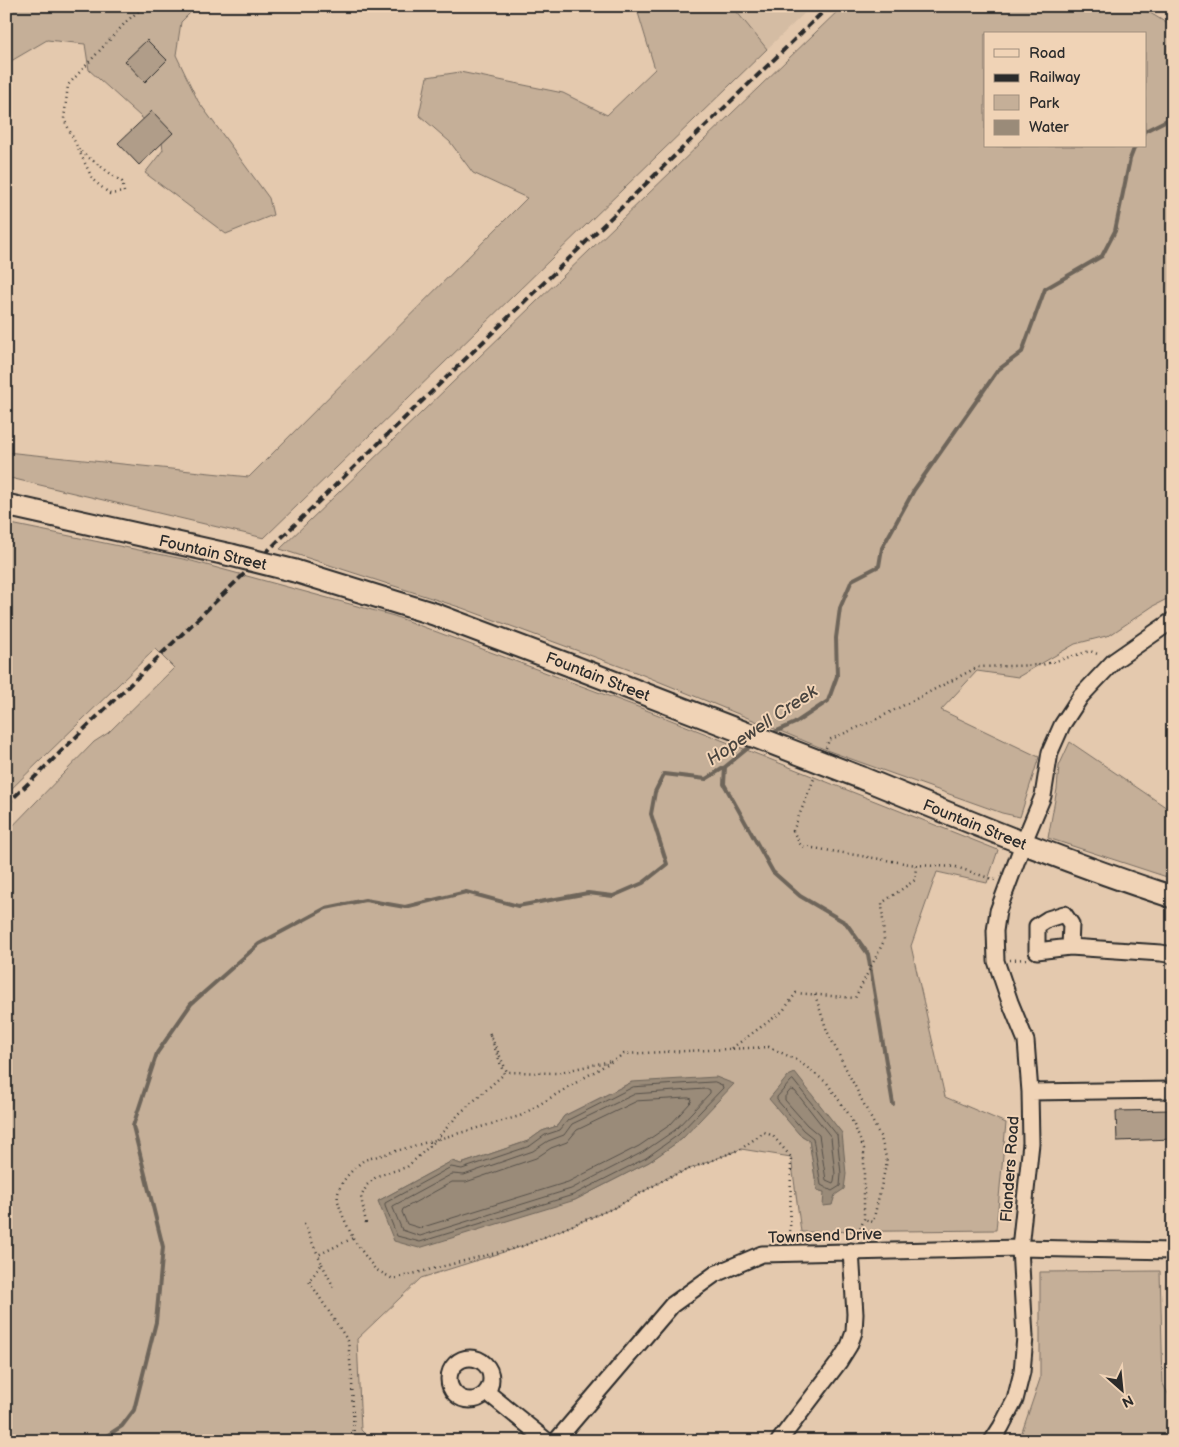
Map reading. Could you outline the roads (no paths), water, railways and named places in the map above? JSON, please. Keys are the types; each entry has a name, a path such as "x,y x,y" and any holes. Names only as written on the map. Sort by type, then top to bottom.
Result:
{"main road":[{"name":"Fountain Street","path":"6,505 295,571 434,614 862,778 1023,844 1173,897"}],"street":[{"name":"Flanders Road","path":"992,1441 1015,1400 1022,1372 1025,1337 1020,1248 1031,1143 1026,1041 996,961 995,931 998,911 1043,796 1050,752 1062,724 1081,696 1114,661 1173,620"},
{"path":"1070,947 1071,924 1064,914 1048,919 1037,926 1037,951 1070,947 1173,955"},
{"path":"1030,1092 1173,1090"},
{"name":"Townsend Drive","path":"556,1441 672,1305 715,1274 762,1254 1020,1248 1173,1251"},
{"path":"779,1441 849,1346 854,1332 855,1314 851,1251"},
{"path":"488,1393 548,1441"}],"water":[{"path":"795,1073 842,1133 846,1174 844,1189 835,1195 832,1205 823,1206 824,1192 817,1190 809,1140 799,1134 769,1099 788,1076"},
{"path":"716,1077 734,1084 682,1139 649,1162 575,1200 419,1248 394,1241 378,1201 452,1161 461,1164 528,1141 542,1131 557,1126 564,1116 632,1082"}],"waterway":[{"name":"Hopewell Creek","path":"1146,130 1173,117"},
{"name":"Hopewell Creek","path":"770,734 795,723 828,701 837,676 836,638 840,608 852,580 879,566 882,548 914,490 998,370 1022,352 1045,289 1102,256 1115,231 1130,159 1134,148"},
{"name":"Hopewell Creek","path":"99,1441 122,1426 134,1410 156,1322 163,1247 133,1126 157,1053 191,1004 259,944 326,908 365,900 405,907 466,892 518,906 588,893 613,896 643,883 667,864 651,814 655,792 664,774 706,779 725,767 753,744"},
{"path":"725,767 724,784 773,872 800,896 846,923 868,954 893,1104"}],"railway":[{"path":"6,805 829,6"}]}
